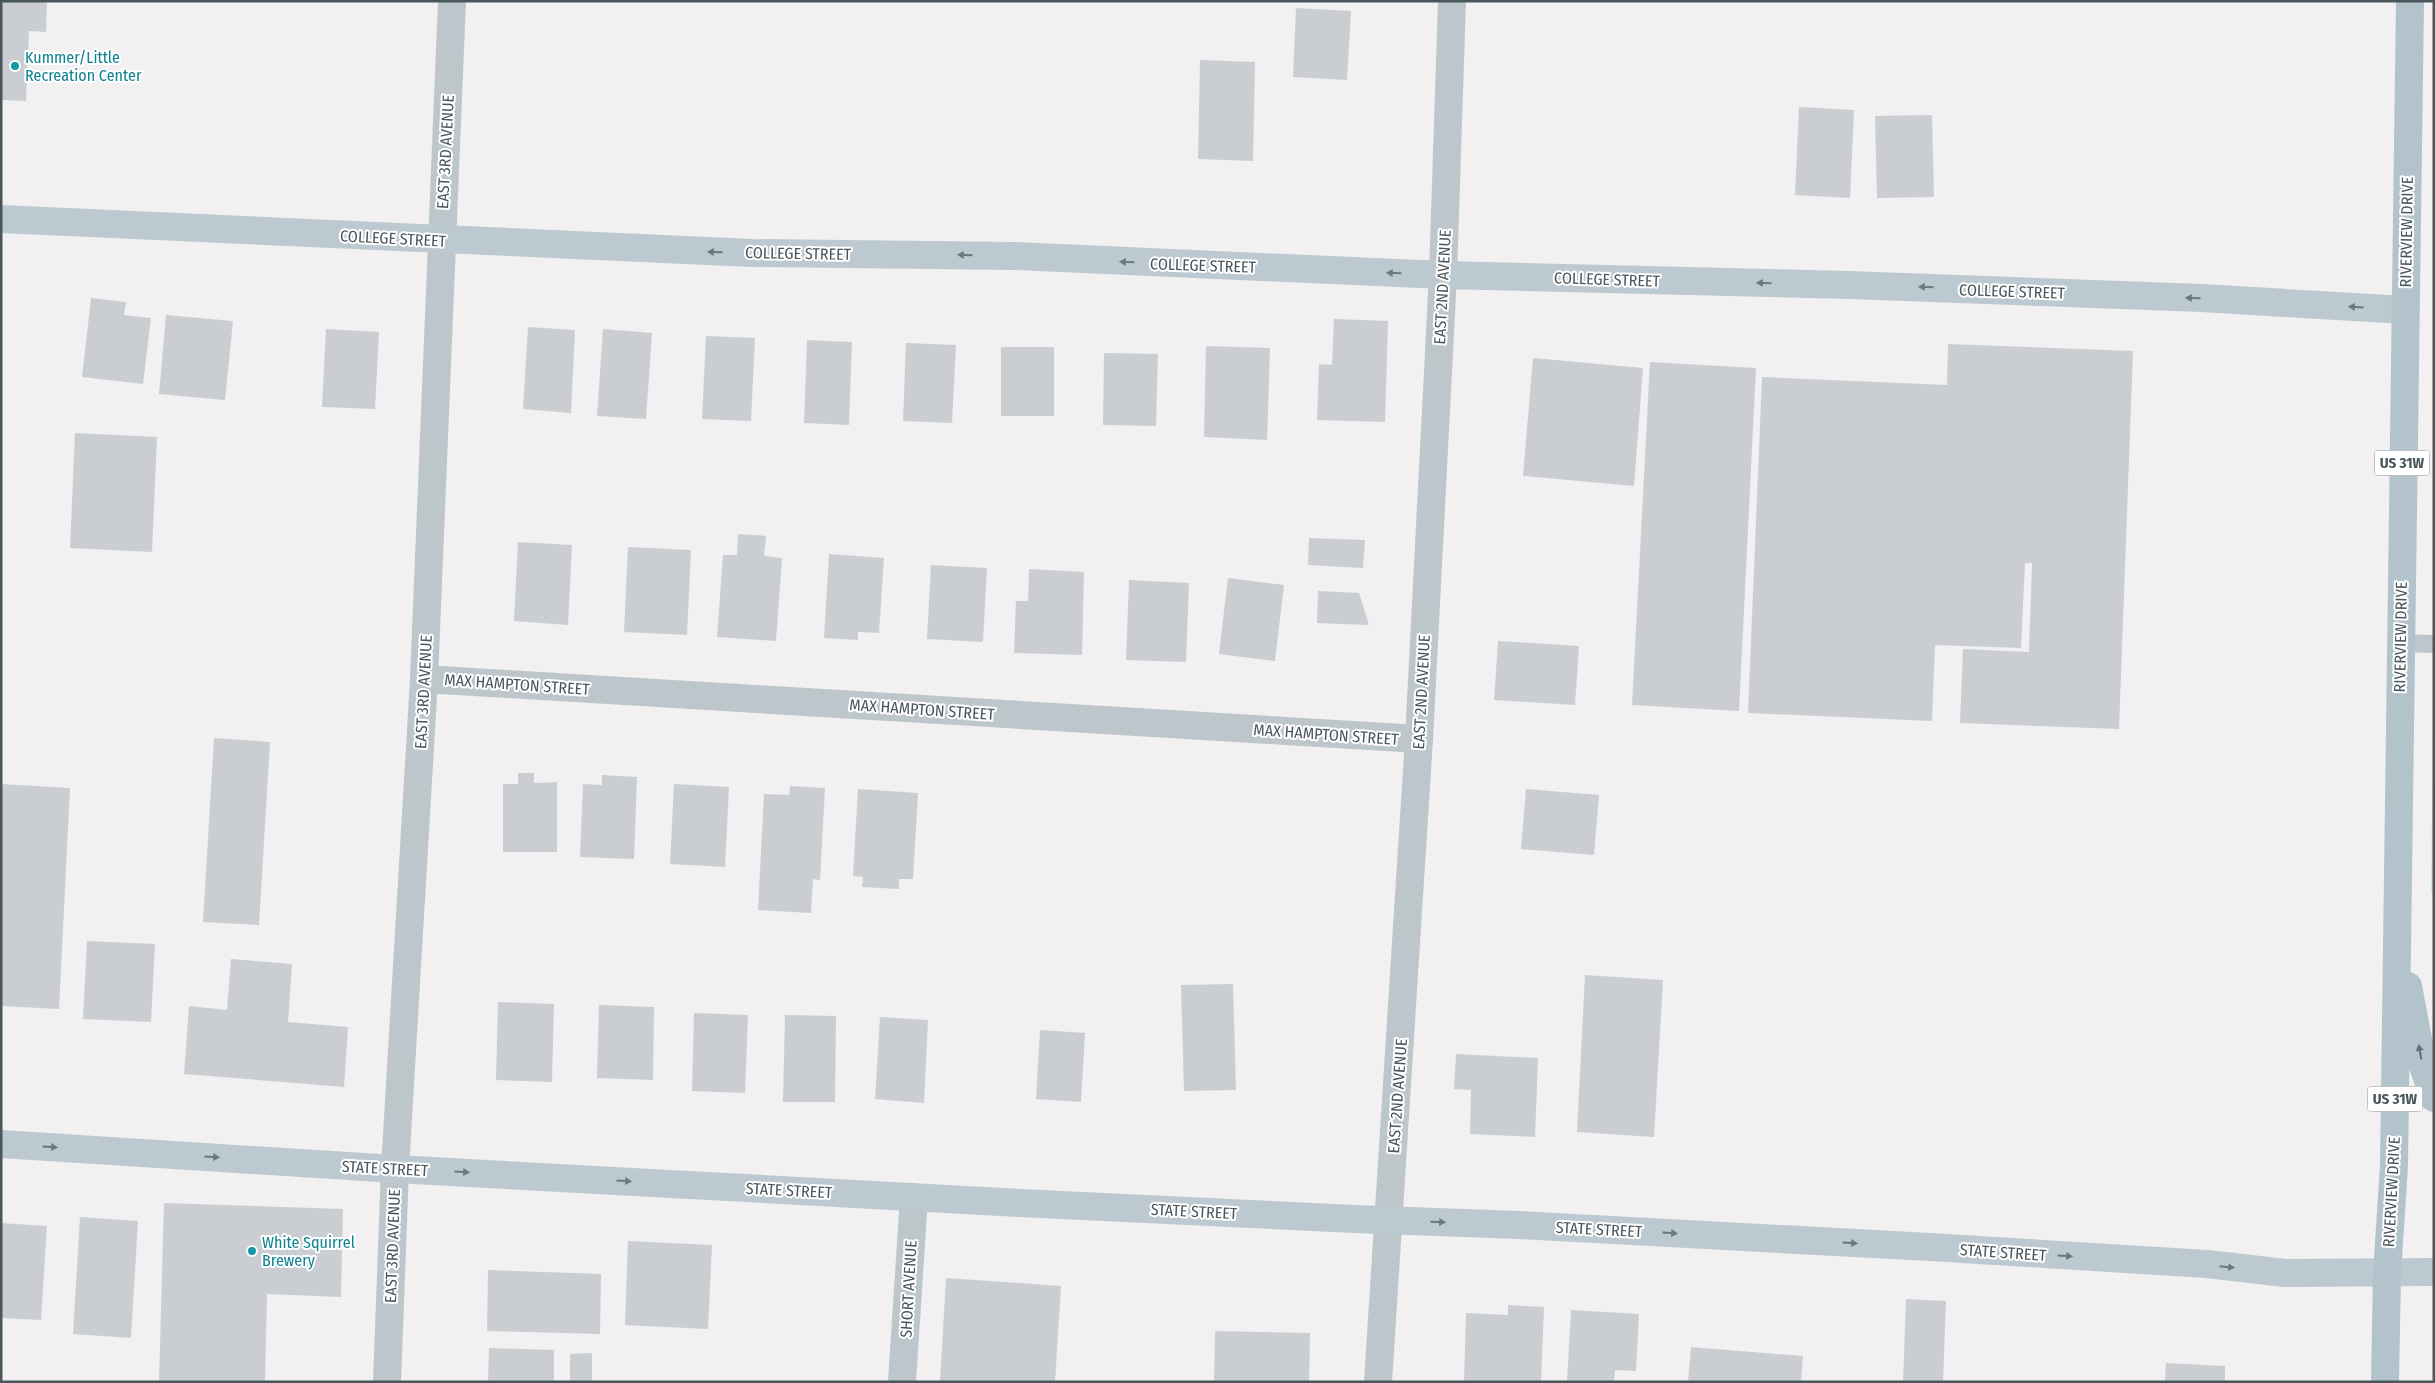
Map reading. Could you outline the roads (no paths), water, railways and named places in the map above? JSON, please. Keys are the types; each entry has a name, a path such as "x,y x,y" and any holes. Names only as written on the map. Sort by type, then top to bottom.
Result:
{"main road":[{"name":"RIVERVIEW DRIVE","path":"2387,1273 2394,1166 2404,310 2410,1"},
{"path":"2397,924 2423,1066 2434,1098"},
{"name":"US 31W","path":"2385,1382 2387,1273"}],"street":[{"name":"EAST 3RD AVENUE","path":"387,1382 395,1169 424,678 452,1"},
{"name":"EAST 2ND AVENUE","path":"1378,1382 1419,739 1443,275 1452,1"},
{"name":"COLLEGE STREET","path":"1,219 752,253 1014,256 1443,275 1905,287 2202,298 2404,310"},
{"name":"MAX HAMPTON STREET","path":"424,678 1419,739"},
{"name":"STATE STREET","path":"1,1144 395,1169 914,1197 1591,1228 1930,1247 2207,1264 2285,1273 2434,1272"},
{"name":"SHORT AVENUE","path":"902,1382 914,1197"}],"lane":[{"path":"2400,643 2434,644"}],"place":[{"name":"Kummer/Little Recreation Center","path":"15,66"},
{"name":"White Squirrel Brewery","path":"252,1251"}]}
